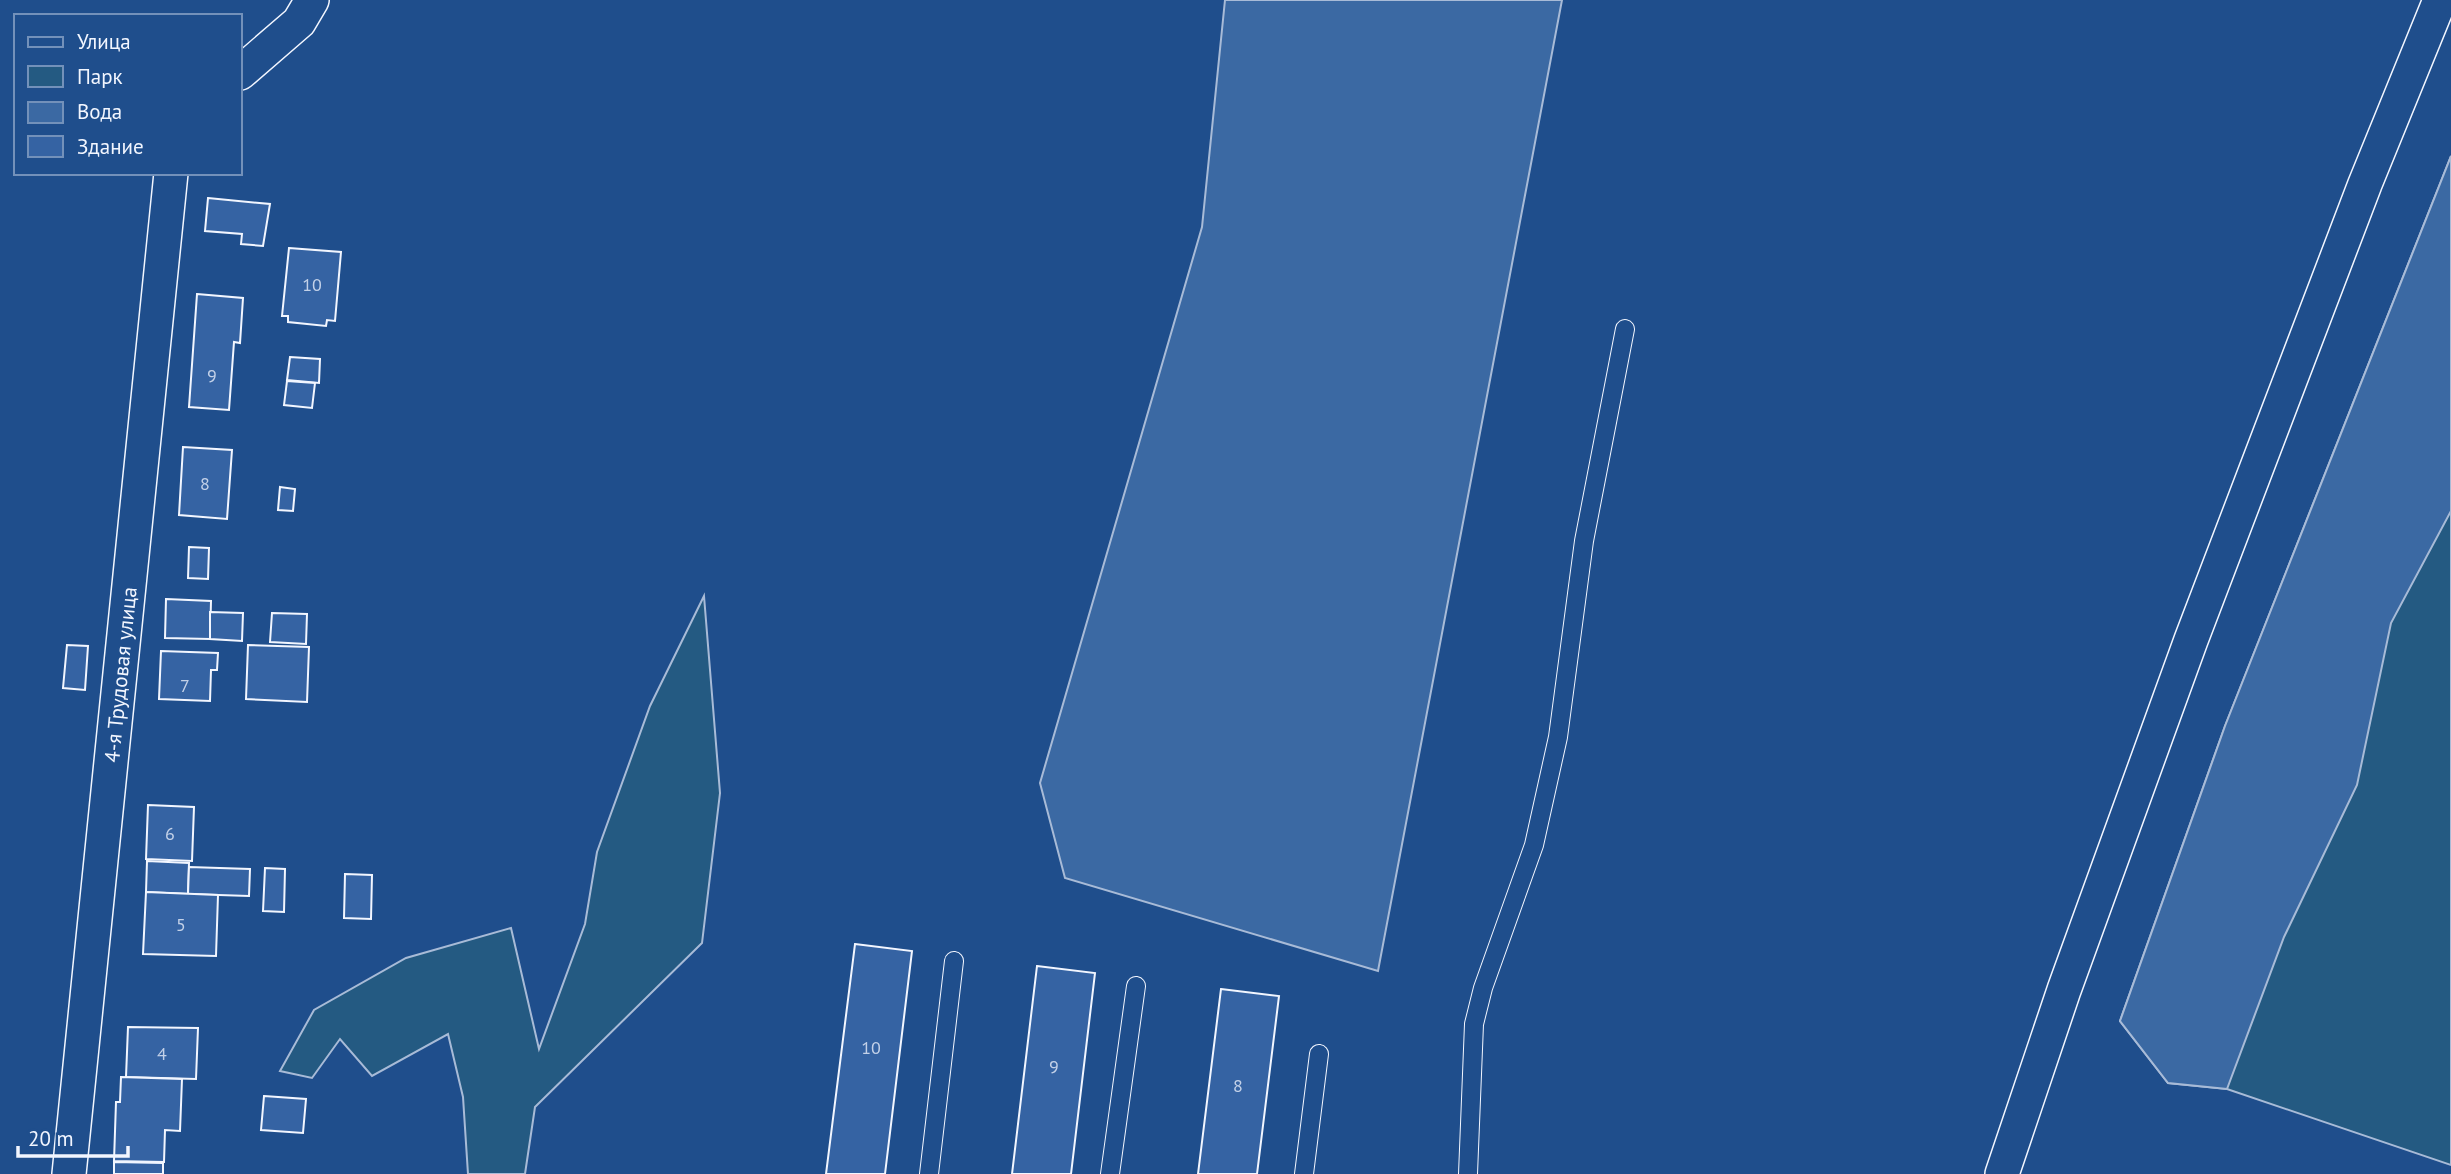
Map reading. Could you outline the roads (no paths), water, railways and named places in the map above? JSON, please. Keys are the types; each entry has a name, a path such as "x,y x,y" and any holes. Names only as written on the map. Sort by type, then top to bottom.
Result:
{"street":[{"path":"242,71 299,22 312,0"},
{"path":"2002,1174 2063,990 2191,640 2365,184 2440,0"},
{"name":"4-я Трудовая улица","path":"69,1174 171,175"}],"lane":[{"path":"1468,1174 1474,1024 1483,989 1534,845 1558,737 1584,541 1625,329"},
{"path":"929,1174 954,961"},
{"path":"1110,1174 1136,986"},
{"path":"1304,1174 1319,1054"}],"water":[{"path":"1225,0 1562,0 1378,971 1065,878 1040,783 1202,227"},
{"path":"2451,156 2451,511 2391,623 2357,785 2284,937 2227,1089 2168,1083 2120,1021 2225,726"}]}
